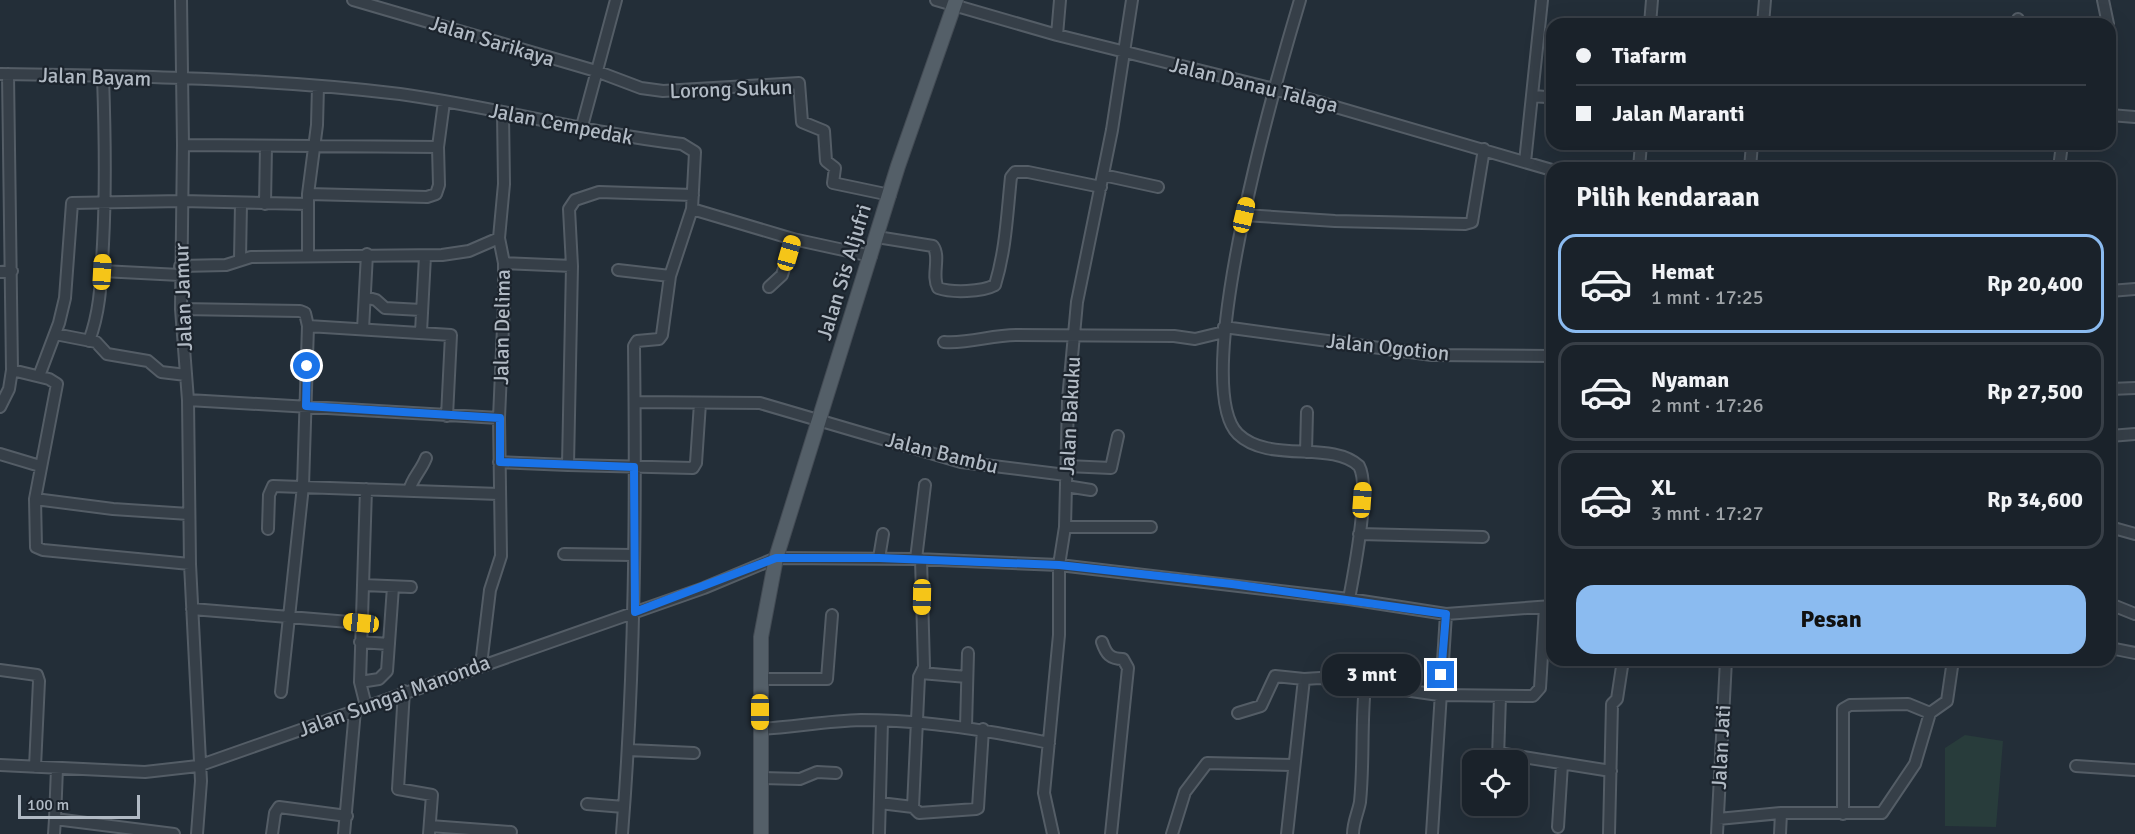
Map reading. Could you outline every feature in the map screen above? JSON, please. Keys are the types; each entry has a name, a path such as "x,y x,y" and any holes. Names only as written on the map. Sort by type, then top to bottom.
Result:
{"main road":[{"name":"Jalan Sis Aljufri","path":"761,834 760,678 763,622 776,558 898,166 955,3"}],"street":[{"name":"Jalan Jamur","path":"181,0 183,145 180,270 188,400 190,564 201,800 197,834"},
{"name":"Jalan Sarikaya","path":"353,0 596,71"},
{"path":"581,130 616,0"},
{"name":"Jalan Danau Talaga","path":"936,0 955,3 1057,35 1274,89 1546,168"},
{"path":"1057,35 1060,0"},
{"name":"Jalan Bakuku","path":"1053,834 1044,794 1059,635 1059,565 1065,527 1068,400 1081,274 1101,187 1132,0"},
{"path":"1300,0 1274,89 1244,215 1224,329 1226,397 1233,428 1255,447 1347,459 1359,466 1363,477 1359,534 1349,599"},
{"path":"1525,162 1542,0"},
{"path":"1650,18 1652,0"},
{"path":"1764,18 1765,0"},
{"path":"2103,0 2107,18"},
{"name":"Lorong Sukun","path":"596,71 641,88 663,91 800,83 802,122 824,130 826,160 835,168 833,183 890,195"},
{"name":"Jalan Bayam","path":"0,407 9,390 12,370 9,304 12,271 4,74 183,80"},
{"path":"90,340 100,306 102,272 105,202 103,77"},
{"name":"Jalan Cempedak","path":"183,80 318,86 444,102 581,130 688,146 695,152 696,158 692,209 670,276 662,335 659,339 637,340 635,344 635,402"},
{"path":"308,256 308,199 318,86"},
{"path":"1533,96 1546,97"},
{"path":"39,376 55,334 65,298 71,204 182,201 265,204 308,199 436,194 439,185 438,147 444,102"},
{"name":"Jalan Delima","path":"481,665 490,590 500,561 500,418 504,263 499,238 504,184 503,114"},
{"path":"2116,115 2135,117"},
{"path":"183,145 438,147"},
{"path":"265,204 266,146"},
{"path":"1244,215 1335,221 1465,224 1472,222 1484,149"},
{"path":"877,237 933,246 937,252 935,280 938,288 950,291 987,288 995,285 999,273 1013,173 1021,171 1101,187"},
{"path":"1103,175 1158,187"},
{"path":"568,465 572,266 569,209 575,200 599,192 693,195"},
{"path":"240,261 241,204"},
{"path":"692,209 793,239 871,256"},
{"name":"Jalan Delima","path":"102,272 180,270 226,265 251,257 367,254 425,256 469,250 499,238"},
{"path":"769,287 782,275 793,239"},
{"path":"363,329 367,254"},
{"path":"421,332 425,256"},
{"path":"504,263 572,266"},
{"path":"618,270 670,276"},
{"path":"0,272 12,271"},
{"path":"2116,291 2135,289"},
{"path":"365,297 376,300 385,309 422,310"},
{"path":"181,309 300,311 305,314 308,326 303,486 281,692"},
{"path":"308,326 421,332 452,336 447,416"},
{"path":"944,342 961,344 1004,335 1174,336 1195,339 1224,329"},
{"name":"Jalan Ogotion","path":"1224,329 1432,355 1546,356"},
{"path":"55,334 90,340 98,343 106,354 148,361 161,372 186,375"},
{"path":"12,370 39,376 57,384 35,499 34,540 38,549 88,556 190,564"},
{"path":"2116,389 2135,388"},
{"path":"188,400 500,418"},
{"path":"622,834 629,750 635,612 633,555 635,402"},
{"name":"Jalan Bambu","path":"635,402 769,405 962,462 1066,476"},
{"path":"500,462 694,467 700,403"},
{"path":"1306,452 1307,412"},
{"path":"2116,436 2135,434"},
{"path":"1066,476 1111,468 1118,436"},
{"path":"0,454 40,466"},
{"path":"409,491 412,478 422,469 426,458"},
{"path":"1066,476 1091,490"},
{"path":"913,807 916,724 924,649 918,559 925,485"},
{"path":"268,529 271,488 303,486 499,494"},
{"path":"366,489 360,642 360,682 366,706"},
{"path":"35,499 189,514"},
{"path":"1065,527 1151,527"},
{"path":"2116,529 2135,534"},
{"path":"879,558 883,534"},
{"path":"1359,534 1483,537"},
{"path":"564,554 633,555"},
{"path":"776,558 879,558 1059,565 1349,599 1446,614 1546,607"},
{"name":"Jalan Sungai Manonda","path":"0,765 145,772 198,766 404,691 635,612 776,558"},
{"path":"363,585 411,587"},
{"path":"360,682 382,677 387,670 393,587"},
{"path":"2116,606 2135,614"},
{"path":"192,609 361,623"},
{"path":"1432,834 1439,695 1446,614"},
{"path":"760,678 827,678 832,615"},
{"path":"1238,712 1261,706 1275,676 1320,678 1439,695 1533,696 1539,693 1546,633"},
{"path":"360,642 389,644"},
{"path":"1102,642 1106,653 1115,659 1123,659 1128,668 1111,834"},
{"path":"2116,649 2135,653"},
{"path":"966,727 968,653"},
{"path":"1609,834 1612,704 1617,699 1622,666"},
{"name":"Jalan Jati","path":"1717,834 1725,666"},
{"path":"1718,819 1781,813 1882,813 1915,764 1929,713 1947,701 1952,666"},
{"path":"0,670 29,672 37,675 35,767"},
{"path":"921,673 967,677"},
{"path":"1287,834 1292,765 1304,679"},
{"path":"1353,834 1354,816 1360,802 1363,751 1360,726 1365,685"},
{"path":"404,691 398,788 432,795 430,830 511,832"},
{"path":"1498,750 1500,696"},
{"path":"1843,814 1843,709 1850,705 1908,704 1929,713"},
{"path":"344,834 355,710"},
{"path":"760,729 832,721 882,721 983,729 1049,743"},
{"path":"879,834 882,721"},
{"path":"880,804 913,807 920,813 978,807 983,729"},
{"path":"629,750 694,753"},
{"path":"1528,760 1611,771"},
{"path":"1172,834 1185,792 1207,763 1214,761 1292,765"},
{"path":"1558,827 1562,764"},
{"path":"2076,766 2135,770"},
{"path":"54,834 57,768"},
{"path":"760,778 800,779 817,772 836,773"},
{"path":"587,804 624,807"},
{"path":"272,834 275,813 279,807 347,816"},
{"path":"1780,834 1781,813"},
{"path":"55,819 174,834"}],"green space":[{"path":"1965,735 2003,741 1996,827 1945,826 1945,748"}],"route":[{"path":"307,366 306,406 500,418 500,462 634,467 635,612 704,588 776,558 879,558 1059,565 1232,584 1446,614 1441,675"}]}
